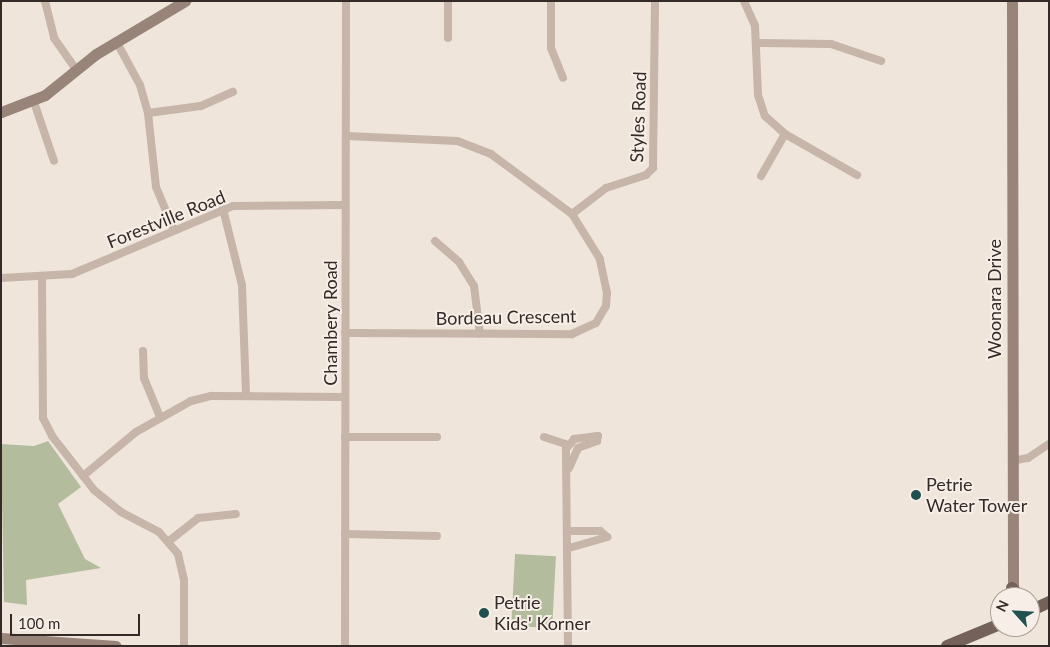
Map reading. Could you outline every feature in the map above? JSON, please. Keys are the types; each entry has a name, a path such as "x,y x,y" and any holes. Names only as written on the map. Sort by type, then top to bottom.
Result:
{"main road":[{"path":"946,646 990,629"}],"street":[{"path":"44,1 54,38 76,70"},
{"path":"1,112 34,102 116,41 184,1"},
{"name":"Chambery Road","path":"345,646 346,1"},
{"path":"448,1 448,38"},
{"path":"551,1 551,48 562,78"},
{"name":"Styles Road","path":"572,214 595,194 646,175 653,168 655,1"},
{"path":"744,1 758,44 760,106 785,134 857,175"},
{"name":"Woonara Drive","path":"1012,1 1014,587"},
{"path":"116,41 140,86 148,113 156,187 174,230"},
{"path":"758,44 830,44 881,61"},
{"path":"148,113 201,106 234,92"},
{"path":"34,102 54,161"},
{"path":"761,176 785,134"},
{"name":"Bordeau Crescent","path":"345,333 572,334 589,329 602,316 606,306 605,275 593,246 572,214 505,163 473,146 436,139 347,136"},
{"name":"Forestville Road","path":"1,278 42,278 72,274 223,210 244,206 346,205"},
{"path":"223,210 242,285 246,396"},
{"path":"435,241 459,262 474,286 480,334"},
{"path":"42,278 43,418 83,476 109,503 169,541 182,566 184,646"},
{"path":"143,351 144,378 160,417"},
{"path":"83,476 160,417 200,398 246,396 344,397"},
{"path":"568,646 568,444 574,438 593,434 599,438"},
{"path":"569,468 578,448 608,436"},
{"path":"345,437 437,437"},
{"path":"544,437 568,444"},
{"path":"1012,461 1028,458 1049,444"},
{"path":"169,541 198,518 236,514"},
{"path":"569,531 600,531 607,537 569,548"},
{"path":"345,534 437,536"},
{"path":"1,638 116,646"}],"green space":[{"path":"48,441 81,487 58,504 85,559 101,568 26,580 27,605 4,602 1,444 34,446"},
{"path":"515,554 556,556 552,628 511,626"}],"building":[{"name":"Petrie Water Tower","path":"914,489 918,489 922,495 918,501 914,501 910,497 910,493"}],"place":[{"name":"Petrie Water Tower","path":"916,495"},
{"name":"Petrie Kids' Korner","path":"484,613"}]}
